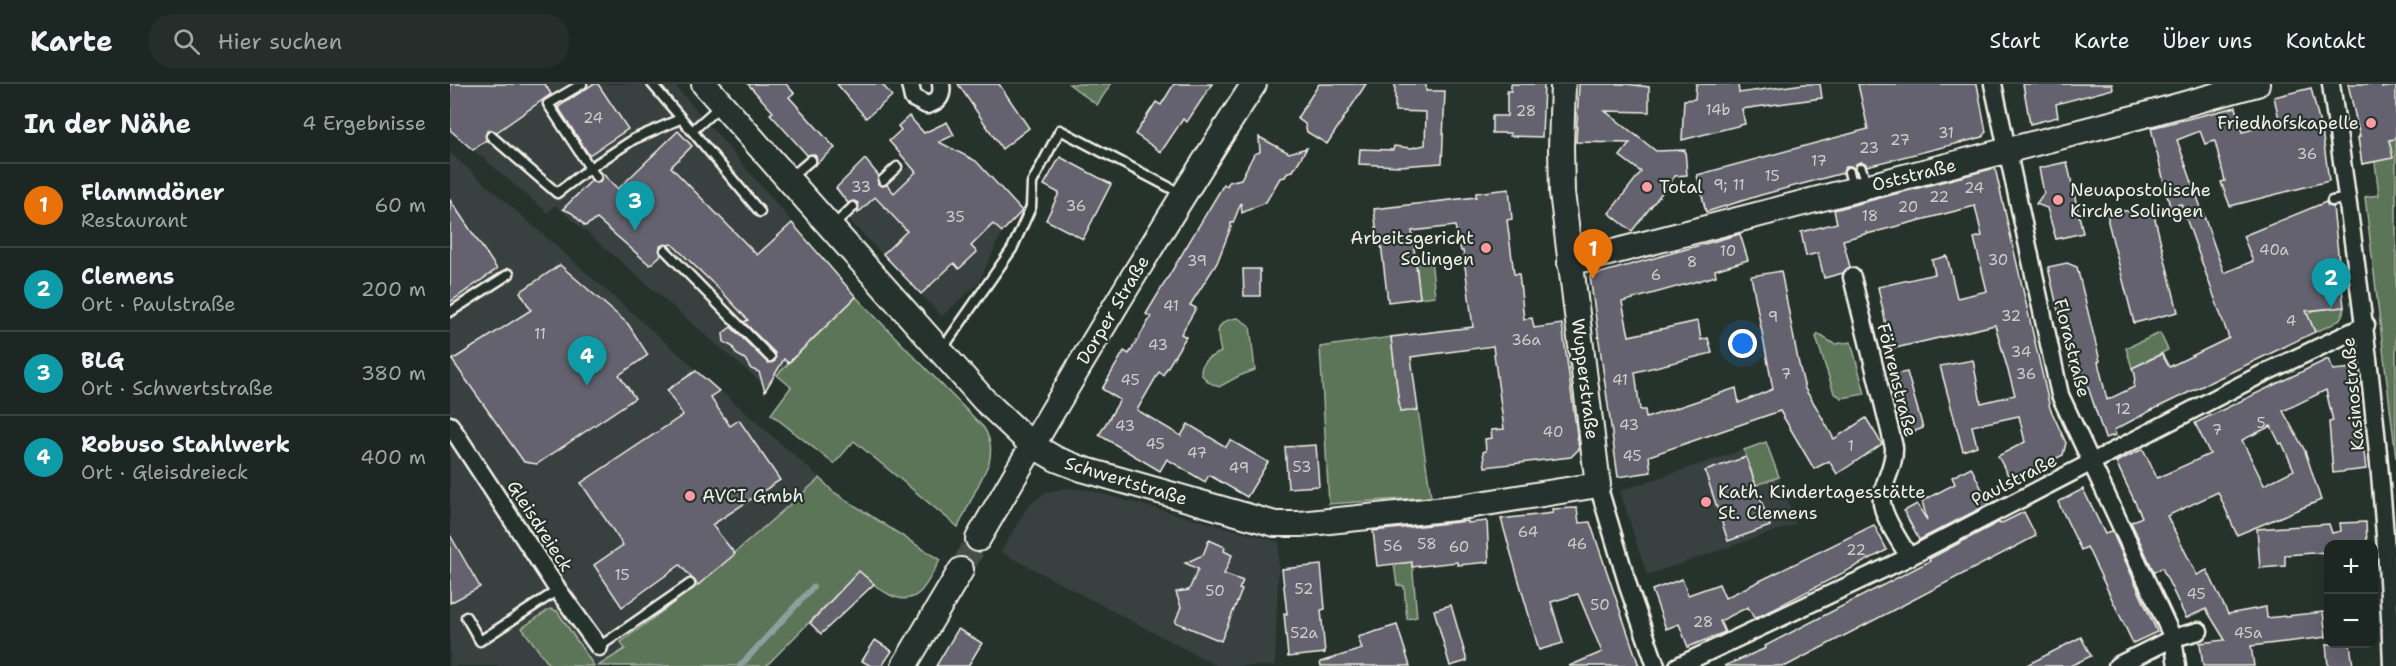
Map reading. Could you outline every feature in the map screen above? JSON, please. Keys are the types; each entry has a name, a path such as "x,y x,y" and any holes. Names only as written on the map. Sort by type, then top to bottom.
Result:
{"street":[{"name":"Schwertstraße","path":"704,84 984,400 1032,445 1056,459 1082,470 1275,524 1300,524 1455,507 1598,485"},
{"path":"910,84 913,98 927,105 940,97 941,84"},
{"name":"Dorper Straße","path":"978,539 1183,195 1254,84"},
{"name":"Wupperstraße","path":"1563,84 1560,148 1562,192 1598,485 1630,592 1656,666"},
{"name":"Florastraße","path":"1993,84 2060,395 2173,638 2177,666"},
{"name":"Oststraße","path":"1570,263 1858,179 2007,151 2142,121 2257,84"},
{"name":"Kasinostraße","path":"2331,84 2340,199 2366,325 2389,571 2392,666"},
{"name":"Föhrenstraße","path":"1852,277 1894,447 1895,459 1883,491 1882,505 1909,557"},
{"name":"Paulstraße","path":"1678,666 1909,557 2260,375 2366,325"},
{"name":"Gleisdreieck","path":"450,425 558,590 599,647"},
{"path":"904,666 961,570"},
{"path":"2117,666 2173,638 2199,631"}],"lane":[{"path":"582,84 548,104 596,177"},
{"path":"652,84 760,212"},
{"path":"692,131 722,104"},
{"path":"491,136 557,193 634,139 680,119"},
{"path":"941,351 1012,249 1031,207 1032,183 1060,130 1183,195"},
{"path":"789,180 810,160"},
{"path":"883,180 897,167"},
{"path":"831,227 853,207"},
{"path":"665,250 770,357"},
{"path":"450,312 509,274"},
{"path":"599,647 690,584"},
{"path":"466,617 480,641 558,590"}],"shaded area":[{"path":"450,84 674,84 856,297 765,386 555,205 548,213 450,130"},
{"path":"958,152 976,161 1022,211 1002,232 978,284 942,316 849,220 922,153"},
{"path":"450,153 820,478 698,585 622,642 626,648 598,666 594,666 557,612 550,609 522,628 550,666 450,666"},
{"name":"Kath. Kindertagesstätte St. Clemens","path":"1766,442 1796,524 1647,575 1620,491"},
{"path":"1065,488 1088,490 1279,542 1275,666 1217,666 1001,552 1028,506 1045,493"}],"green space":[{"path":"1069,84 1111,84 1097,105"},
{"path":"2396,101 2396,458 2365,197 2379,195 2375,162 2362,164 2358,137 2360,136 2355,117"},
{"path":"1431,259 1435,296 1420,298 1416,261"},
{"path":"856,297 986,432 990,445 989,463 958,527 854,441 834,464 771,414 791,387 777,375"},
{"path":"2344,307 2338,320 2315,332 2307,314 2315,310"},
{"path":"1238,318 1250,326 1255,370 1219,387 1208,382 1201,374 1202,365 1206,360 1221,352 1218,334 1221,325"},
{"path":"2160,333 2168,350 2132,368 2126,348"},
{"path":"1818,334 1834,344 1851,342 1865,394 1842,398 1834,393 1816,337"},
{"path":"1391,337 1400,412 1418,410 1431,497 1329,504 1320,347"},
{"path":"1766,442 1779,477 1756,485 1744,450"},
{"path":"820,478 832,491 940,560 920,592 905,599 896,597 880,589 859,572 766,666 598,666 625,649 621,642 698,585"},
{"path":"1412,562 1417,617 1407,619 1404,586 1397,585 1394,564"},
{"path":"550,609 557,611 594,666 550,666 522,628"}],"building":[{"path":"450,84 545,84 551,94 497,132 487,131 486,140 473,150 450,130"},
{"path":"593,84 598,84 628,129 589,155 558,107"},
{"path":"748,84 786,84 794,93 789,97 835,148 815,165 816,156 807,155 770,114 773,112"},
{"path":"837,84 882,84 892,96 866,118"},
{"path":"958,84 999,84 1029,128 1002,149"},
{"path":"1174,84 1212,84 1187,122 1183,119 1161,152 1135,134 1156,102 1161,105"},
{"path":"1319,84 1366,84 1327,144 1307,132 1305,124 1297,118"},
{"path":"1395,84 1426,84 1426,91 1445,91 1442,163 1400,166 1359,164 1360,149 1393,150 1394,146 1411,148 1425,145 1426,112 1395,111"},
{"path":"1511,84 1544,84 1542,137 1492,133 1492,116 1507,116 1507,91 1511,91"},
{"path":"1579,84 1626,84 1649,87 1649,112 1605,111 1656,151 1685,150 1687,175 1675,176 1632,231 1609,213 1641,172 1620,156 1630,143 1576,142"},
{"path":"1696,84 1738,84 1739,93 1820,84 1822,98 1742,109 1745,124 1682,140 1684,100 1695,99"},
{"path":"1858,84 1977,84 1986,132 1983,137 1867,166 1860,162 1856,164 1855,169 1847,166 1843,173 1706,212 1697,175 1868,129"},
{"path":"2023,84 2112,84 2113,89 2056,104 2058,117 2030,124"},
{"path":"2348,84 2382,84 2382,88 2396,86 2396,139 2389,140 2393,158 2362,164 2358,137 2360,137"},
{"path":"2311,88 2323,137 2329,181 2230,206 2221,182 2225,181 2215,141 2205,144 2200,131 2177,140 2224,273 2253,261 2243,236 2326,202 2328,206 2333,207 2344,307 2306,311 2315,332 2152,410 2114,430 2116,435 2105,438 2081,366 2071,368 2048,267 2067,263 2077,267 2107,400 2134,387 2135,374 2132,368 2162,354 2169,367 2229,338 2181,204 2170,207 2151,128 2236,107 2242,132 2280,123 2274,97"},
{"path":"909,116 924,133 947,122 954,135 939,142 976,161 1022,211 1002,232 993,224 971,246 977,252 959,269 954,263 921,294 883,254 907,231 875,197 858,213 858,203 854,201 848,203 836,188 865,159 879,176 878,184 887,185 894,193 916,172 889,141 901,130 898,126"},
{"path":"678,131 692,146 671,167 757,255 792,223 856,297 788,363 784,359 765,391 759,372 751,369 745,359 736,354 733,347 724,342 723,333 731,327 768,363 775,361 775,353 744,322 748,320 723,293 672,244 660,246 661,255 650,265 597,219 585,226 572,213 563,209 591,181 600,182 601,172 618,189"},
{"path":"1259,137 1289,153 1307,148 1293,171 1280,178 1266,202 1242,213 1241,203 1231,223 1217,263 1190,305 1196,308 1181,334 1186,337 1163,375 1159,372 1137,410 1181,436 1188,424 1226,447 1230,440 1268,462 1247,497 1209,475 1205,482 1167,459 1160,471 1099,435 1120,400 1102,389 1124,351 1129,354 1151,317 1146,314 1224,184 1227,186 1229,182 1241,179 1254,154 1260,152"},
{"path":"1060,157 1111,184 1083,239 1046,220 1059,193 1044,185"},
{"name":"Neuapostolische Kirche Solingen","path":"2067,162 2083,233 2056,239 2047,208 2036,204 2044,193 2039,168"},
{"path":"1995,168 2050,408 2066,443 2063,455 2011,481 1998,456 2025,442 2019,416 1972,426 1977,446 1963,451 1940,366 1973,360 1981,403 2015,395 1995,325 1891,349 1878,287 1935,274 1932,260 1947,256 1957,298 1987,291 1974,238 1982,236 1975,206 1843,240 1850,267 1843,273 1824,278 1818,253 1806,256 1801,232 1837,223 1834,210"},
{"path":"1509,189 1512,219 1507,220 1514,274 1519,274 1524,319 1532,318 1534,328 1562,324 1579,449 1571,457 1485,467 1483,452 1486,451 1485,439 1492,438 1491,430 1504,429 1493,346 1411,357 1418,410 1400,412 1391,337 1473,327 1463,251 1461,251 1455,226 1412,231 1420,298 1388,302 1380,235 1377,235 1374,209 1476,197 1476,193"},
{"path":"450,200 497,269 450,302"},
{"path":"2108,209 2145,213 2153,211 2178,312 2134,323 2108,222"},
{"path":"1740,234 1748,260 1715,270 1716,276 1622,302 1629,336 1698,321 1701,340 1708,338 1712,353 1635,372 1640,410 1645,410 1646,418 1736,388 1739,403 1773,389 1751,276 1781,271 1805,389 1834,439 1866,418 1882,444 1837,474 1829,461 1814,469 1780,411 1649,456 1651,472 1618,477 1590,276"},
{"path":"560,265 628,324 648,355 619,375 635,398 537,464 524,462 452,360 531,310 520,292"},
{"path":"1243,269 1260,269 1260,296 1244,296"},
{"path":"2328,359 2333,370 2354,368 2366,469 2333,473 2329,422 2333,421 2326,390 2283,411 2305,451 2321,500 2237,535 2218,492 2167,516 2197,575 2207,570 2228,614 2266,607 2267,618 2323,612 2324,637 2251,646 2254,666 2203,666 2200,643 2225,640 2206,609 2186,618 2162,568 2154,572 2131,522 2142,517 2116,462 2143,449 2157,478 2210,454 2195,423","holes":["2271,426 2280,444 2282,443 2294,470 2264,485 2242,440"]},
{"path":"696,371 719,391 710,397 730,426 739,420 780,480 712,525 735,554 698,585 680,565 622,607 594,565 623,545 581,483 683,415 667,390"},
{"path":"1907,372 1923,428 1905,435 1890,375"},
{"path":"1316,445 1319,486 1288,488 1285,447"},
{"path":"1746,457 1770,526 1728,541 1705,471"},
{"path":"1971,467 1989,504 1919,540 1904,511 1917,504 1927,520 1922,501 1955,484 1952,477"},
{"path":"2083,489 2105,534 2112,531 2157,632 2133,643 2087,547 2081,550 2058,502"},
{"path":"1577,508 1579,523 1590,522 1639,666 1569,666 1602,652 1578,594 1551,602 1563,643 1539,650 1501,519 1553,513 1552,509"},
{"path":"2024,512 2036,536 1786,666 1724,666 1766,648 1765,646 1930,561 1929,559 1999,522 2000,524"},
{"path":"1468,521 1468,523 1487,521 1489,562 1458,565 1457,562 1412,567 1412,562 1377,566 1373,531"},
{"path":"2366,522 2367,540 2324,540 2324,552 2285,555 2285,566 2260,568 2257,529 2329,524 2332,533 2341,531 2340,523"},
{"path":"1874,525 1887,550 1758,617 1754,618 1748,607 1720,621 1725,632 1688,647 1679,624 1666,629 1652,590 1682,579 1688,595 1719,584 1725,598"},
{"path":"450,535 480,587 450,603"},
{"path":"1209,540 1225,547 1224,551 1232,555 1224,574 1243,581 1239,589 1242,590 1221,641 1175,622 1181,607 1176,592 1189,590 1198,569 1185,563 1203,555"},
{"path":"1321,565 1325,609 1321,610 1325,653 1288,657 1284,613 1287,614 1282,569"},
{"path":"859,571 874,584 821,634 810,623"},
{"path":"1451,605 1467,661 1450,666 1434,610"},
{"path":"1397,625 1410,666 1321,666 1320,662 1362,649 1358,637"},
{"path":"958,629 982,643 968,666 936,666"},
{"path":"2081,637 2091,656 2070,666 2025,666"},
{"path":"875,640 892,651 882,666 871,666 862,661"},
{"path":"2326,648 2351,648 2353,666 2328,666"}],"waterway":[{"path":"740,666 813,587"}],"tunnel":[{"path":"961,570 978,539"}],"place":[{"name":"Friedhofskapelle","path":"2371,123"},
{"name":"Total","path":"1647,187"},
{"name":"Neuapostolische Kirche Solingen","path":"2058,200"},
{"name":"BLG","path":"635,231"},
{"name":"Arbeitsgericht Solingen","path":"1486,248"},
{"name":"Flammdöner","path":"1593,279"},
{"name":"Clemens","path":"2331,308"},
{"name":"Robuso Stahlwerk","path":"587,386"},
{"name":"AVCI Gmbh","path":"690,496"},
{"name":"Kath. Kindertagesstätte St. Clemens","path":"1706,502"}]}
